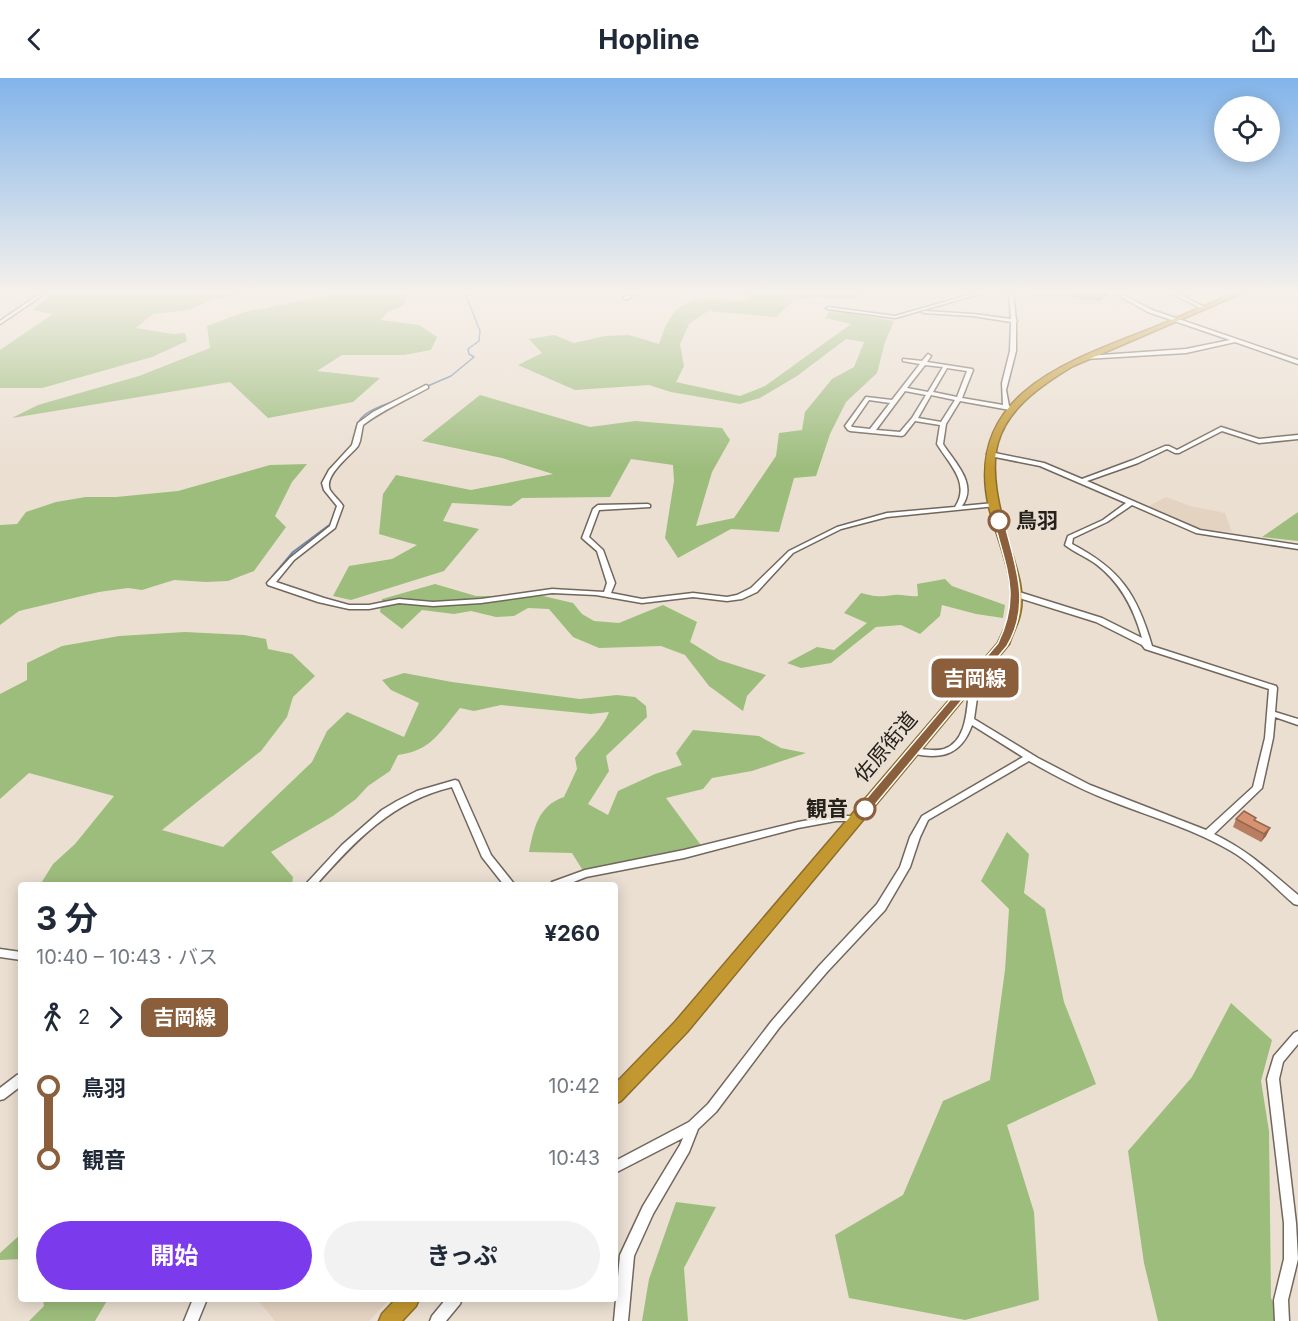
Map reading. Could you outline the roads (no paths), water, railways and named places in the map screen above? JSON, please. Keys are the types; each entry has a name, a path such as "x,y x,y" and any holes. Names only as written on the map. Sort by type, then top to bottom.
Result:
{"highway":[{"name":"佐原街道","path":"618,1093 681,1027 1003,644 1015,614 1016,594 994,505 989,473 990,454 999,427 1009,407 1032,388 1049,376 1104,351"},
{"path":"389,1321 406,1302"}],"street":[{"path":"904,389 1009,407 1004,387 1013,351"},
{"path":"1087,358 1186,351"},
{"path":"1264,351 1298,362"},
{"path":"872,431 928,356"},
{"path":"905,360 970,370 959,399 943,424 940,444 958,471 966,490 966,496 958,507"},
{"path":"893,402 868,398 848,426 850,429 902,434 931,394 946,366"},
{"path":"426,387 375,412 360,424 358,441 331,471 326,482 326,488 340,506 336,524 292,559 271,583 349,607 369,607 399,601 433,604 481,601 552,591 607,594 647,601 693,595 727,599 739,597 754,590 791,552 838,528 887,515 994,505"},
{"path":"914,419 943,424"},
{"path":"1082,482 1121,466 1147,459 1167,447 1177,452 1221,429 1259,441 1298,436"},
{"path":"990,454 1042,464 1197,532 1298,547"},
{"path":"1131,503 1105,521 1070,537 1068,544 1112,572 1131,598 1141,620 1148,647"},
{"path":"607,594 611,583 600,550 585,538 596,509 598,507 648,506"},
{"path":"1016,594 1099,620 1145,643 1148,647 1273,688 1265,762 1257,788 1208,834"},
{"path":"914,751 930,753 949,751 961,742 975,698 974,680"},
{"path":"1271,713 1298,722"},
{"path":"969,720 1029,757 1104,795 1208,834 1252,860 1298,901"},
{"path":"618,1165 693,1126 712,1108 775,1025 881,907 905,867 915,837 925,818 1029,757"},
{"path":"313,882 362,832 386,813 413,795 455,783 488,857 508,882"},
{"path":"564,882 585,874 684,854 798,825 836,818 856,819"},
{"path":"0,953 18,956"},
{"path":"1282,1321 1281,1300 1291,1259 1290,1223 1273,1079 1278,1060 1298,1036"},
{"path":"0,1095 18,1081"},
{"path":"621,1321 627,1255 648,1210 686,1148 693,1126"},
{"path":"192,1321 199,1302"},
{"path":"437,1321 453,1302"}],"waterway":[{"path":"402,397 451,376 474,357 468,351"},
{"path":"355,435 363,416 394,401"},
{"path":"272,577 293,552 332,523"}],"place":[{"name":"鳥羽","path":"999,521"},
{"name":"観音","path":"865,809"}]}
